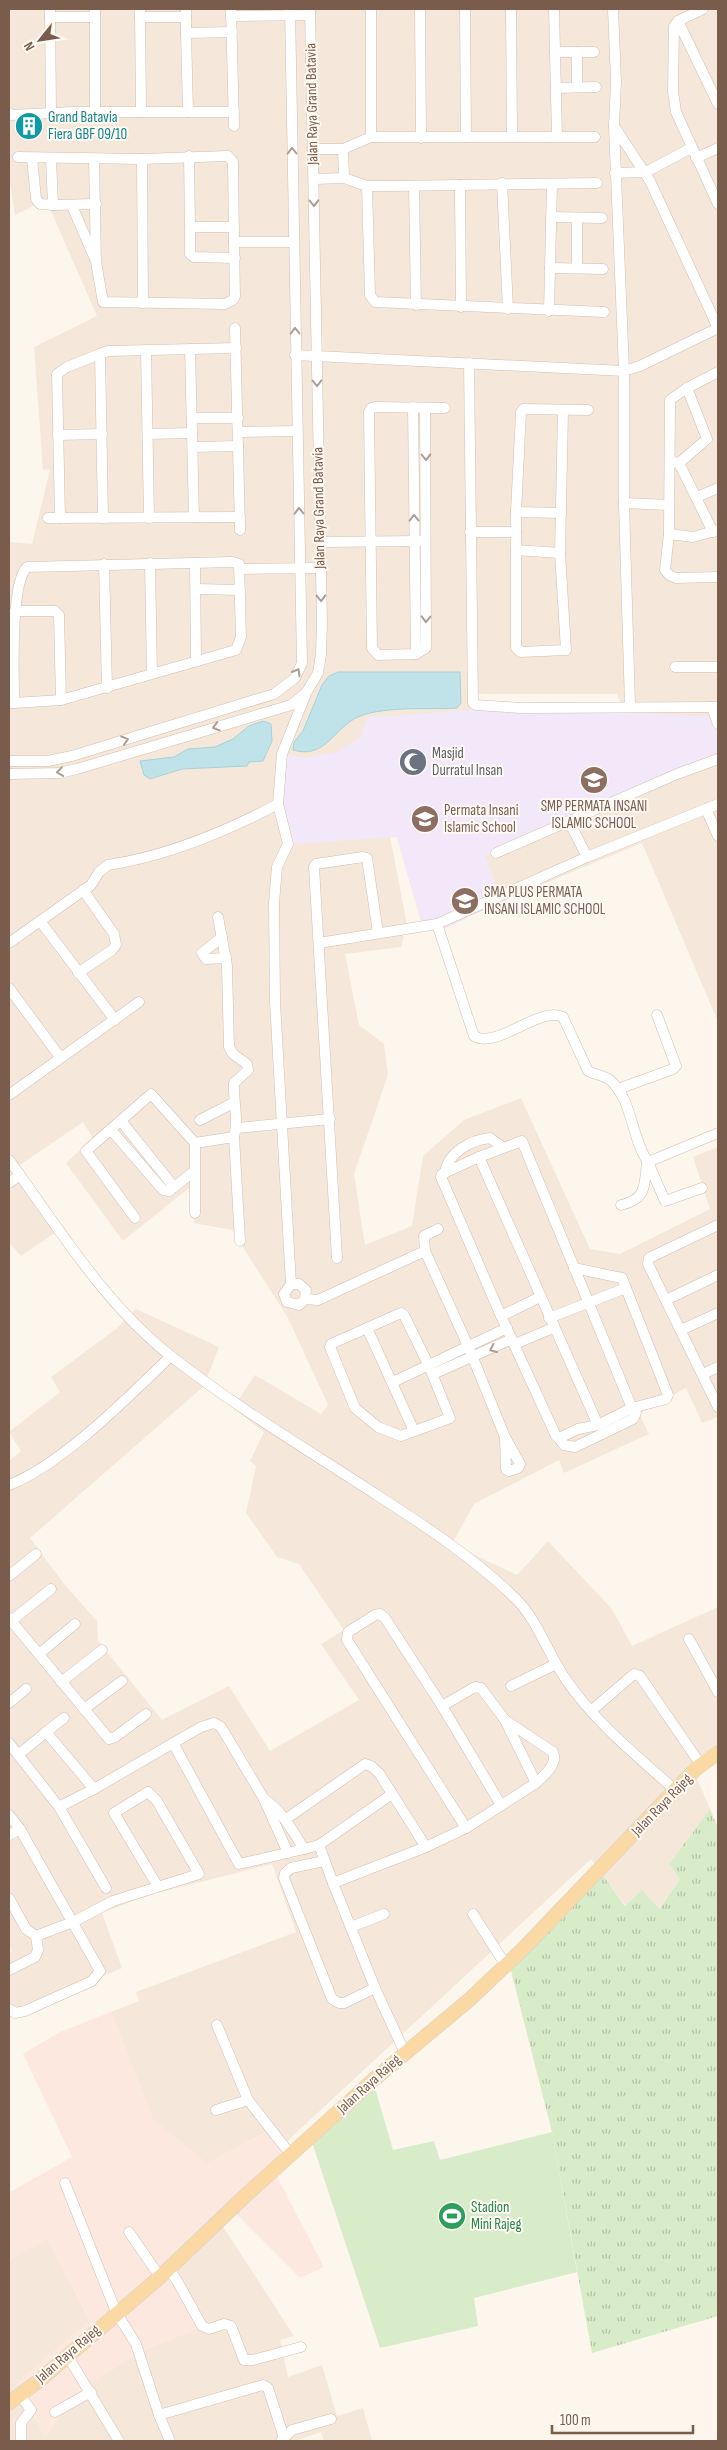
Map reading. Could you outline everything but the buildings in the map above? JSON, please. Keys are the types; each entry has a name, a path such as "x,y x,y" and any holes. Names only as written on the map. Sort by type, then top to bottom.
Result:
{"main road":[{"name":"Jalan Raya Rajeg","path":"14,2398 41,2379 164,2272 290,2155 405,2053 469,2000 536,1935 675,1790 701,1765 718,1753"}],"street":[{"path":"370,137 371,9"},
{"path":"420,9 422,138"},
{"path":"465,9 466,137"},
{"path":"511,9 512,136"},
{"path":"554,9 557,136"},
{"path":"613,9 616,81 614,126 624,371 624,503 630,706"},
{"path":"703,9 678,21 674,27 673,91 676,112 718,204"},
{"path":"234,126 231,12 310,12"},
{"name":"Jalan Raya Grand Batavia","path":"9,761 48,761 72,756 259,699 284,687 295,678 302,663 296,431 290,12"},
{"name":"Jalan Raya Grand Batavia","path":"9,774 59,773 77,769 291,705 306,693 318,674 321,654 321,542 310,12"},
{"path":"51,113 50,13 95,13 95,112"},
{"path":"141,112 140,13 186,13 188,112"},
{"path":"678,21 718,104"},
{"path":"186,33 232,32"},
{"path":"555,52 594,52"},
{"path":"577,52 577,87"},
{"path":"556,88 596,87"},
{"path":"9,113 12,115 95,112 234,112"},
{"path":"295,355 624,371 640,366 718,328 646,172 614,126"},
{"path":"313,150 343,149 370,137 596,137"},
{"path":"616,173 646,172 691,148"},
{"path":"696,158 718,148"},
{"path":"343,149 344,178"},
{"path":"18,157 142,159 222,154 232,158 235,296 230,302 219,304 143,304 103,302 96,262 94,159"},
{"path":"189,156 190,254 194,257 235,258"},
{"path":"32,158 36,199 40,204 72,206 96,204"},
{"path":"52,158 53,204"},
{"path":"142,159 143,304"},
{"path":"314,179 344,178 367,186 597,183"},
{"path":"502,183 508,309"},
{"path":"549,311 552,184"},
{"path":"460,185 462,307"},
{"path":"367,186 370,295 375,302 604,312"},
{"path":"414,186 416,305"},
{"path":"72,206 96,262"},
{"path":"551,217 602,218"},
{"path":"576,268 578,218"},
{"path":"190,227 234,227"},
{"path":"234,242 293,242"},
{"path":"550,268 603,269"},
{"path":"235,328 240,530"},
{"path":"190,348 194,517"},
{"path":"60,518 57,374 68,367 108,351 236,348"},
{"path":"146,350 149,518"},
{"path":"100,354 103,518"},
{"path":"469,364 472,700 474,705 521,708 715,707 718,724"},
{"path":"718,372 687,388 670,400 674,463 665,568 669,575 676,578 718,577"},
{"path":"674,463 707,439 687,388"},
{"path":"425,408 426,648 416,654 378,654 372,648 369,412 375,406 445,408"},
{"path":"413,407 416,654"},
{"path":"563,411 560,553 566,650 521,652 516,648 516,512 520,412 523,409 588,410"},
{"path":"192,418 238,418"},
{"path":"238,432 296,431"},
{"path":"148,434 192,433"},
{"path":"58,435 102,434"},
{"path":"193,448 238,446"},
{"path":"669,534 693,537 716,531 697,497 674,463"},
{"path":"697,497 718,488"},
{"path":"624,503 669,504"},
{"path":"516,512 561,512"},
{"path":"48,518 240,517"},
{"path":"470,532 516,532"},
{"path":"321,542 427,541"},
{"path":"516,550 560,553"},
{"path":"235,562 239,564 240,644 236,650 61,700 12,703 15,611 22,574 27,567 195,563 235,562"},
{"path":"150,563 152,673"},
{"path":"195,563 196,661"},
{"path":"104,564 107,688"},
{"path":"240,569 320,568"},
{"path":"196,590 240,590"},
{"path":"15,611 55,611 59,615 61,700"},
{"path":"675,667 718,667"},
{"path":"306,693 282,754 278,804 288,844 277,867 274,903 275,1002 291,1284 284,1294 287,1302 294,1305 305,1299 318,1300 425,1251"},
{"path":"259,699 263,714"},
{"path":"496,853 678,774 718,759"},
{"path":"9,943 90,885 99,872 108,865 177,848 232,828 278,804"},
{"path":"319,943 437,924 587,857 718,804"},
{"path":"706,809 718,836"},
{"path":"569,821 587,857"},
{"path":"337,1258 314,867 319,862 367,858 378,933"},
{"path":"78,973 112,950 116,944 114,934 83,890"},
{"path":"218,917 226,958 229,1047 233,1054 247,1064 248,1070 234,1082 233,1103 236,1132 240,1241"},
{"path":"40,921 115,1020"},
{"path":"437,924 474,1036 486,1039 546,1016 558,1015 566,1022 588,1071 609,1078 618,1089 628,1109 639,1150 648,1162 665,1201 702,1188"},
{"path":"222,937 202,952 206,959 226,958"},
{"path":"9,988 60,1057"},
{"path":"9,1095 140,1002"},
{"path":"618,1089 673,1069 676,1066 657,1014"},
{"path":"135,1218 86,1152 87,1149 111,1130 149,1094 153,1094 195,1143 193,1172 195,1213"},
{"path":"200,1120 233,1103"},
{"path":"195,1143 236,1132 281,1124 330,1120"},
{"path":"121,1121 174,1187"},
{"path":"111,1130 163,1190 169,1191 193,1172"},
{"path":"648,1162 718,1133"},
{"path":"445,1173 446,1165 450,1158 472,1142 490,1138 502,1147"},
{"path":"522,1140 588,1304 636,1413 633,1419 575,1447 564,1445 554,1433 442,1179 442,1174 502,1147 522,1140"},
{"path":"479,1157 551,1323 598,1425"},
{"path":"9,1160 68,1242 125,1314 171,1356 298,1443 444,1539 515,1598 556,1664 591,1711 675,1790"},
{"path":"621,1205 638,1198 643,1192 648,1162"},
{"path":"9,1183 20,1175"},
{"path":"718,1225 648,1260 648,1264 718,1407"},
{"path":"438,1229 424,1236 425,1251 471,1353 505,1437"},
{"path":"559,1438 578,1429 598,1425 633,1408 666,1398 668,1395 622,1278 574,1268"},
{"path":"666,1300 718,1275"},
{"path":"291,1284 303,1286 306,1295 305,1299"},
{"path":"392,1382 431,1370 471,1353 514,1342 588,1304 626,1288"},
{"path":"501,1316 540,1297"},
{"path":"401,1313 404,1315 431,1370 450,1418 449,1420 397,1436 378,1427 352,1405 330,1347 331,1344 401,1313"},
{"path":"681,1330 718,1313"},
{"path":"367,1328 414,1431"},
{"path":"471,1353 507,1328"},
{"path":"9,1485 36,1473 79,1439 171,1356"},
{"path":"703,1374 718,1367"},
{"path":"9,1576 36,1554"},
{"path":"51,1589 10,1620 109,1739 146,1714"},
{"path":"466,1828 347,1640 348,1632 375,1615 383,1616 442,1706 501,1806"},
{"path":"39,1654 75,1624"},
{"path":"689,1639 718,1692"},
{"path":"61,1682 102,1650"},
{"path":"511,1686 556,1664"},
{"path":"591,1711 634,1674 640,1676 701,1765"},
{"path":"84,1709 122,1681"},
{"path":"442,1706 475,1687 485,1692 505,1720 536,1783"},
{"path":"9,1703 26,1689"},
{"path":"18,1755 64,1718"},
{"path":"333,1883 426,1848 466,1828 536,1783 549,1770 554,1761 553,1752 505,1720"},
{"path":"59,1807 206,1725 214,1723 221,1726 264,1800 288,1853"},
{"path":"46,1732 94,1788"},
{"path":"9,1743 59,1807 106,1888"},
{"path":"173,1743 239,1864 319,1846 392,1794"},
{"path":"286,1819 364,1764 371,1766 379,1773 426,1848"},
{"path":"36,1936 73,1922 113,1901 157,1885 199,1874 157,1801 148,1792 114,1813 157,1885"},
{"path":"264,1800 276,1807 286,1819 304,1849"},
{"path":"9,1815 20,1829 100,1968 97,1977 22,2013 16,2013 9,2009"},
{"path":"9,1835 20,1829"},
{"path":"319,1846 374,1988 405,2053"},
{"path":"324,1861 291,1868 285,1873 284,1878 332,1999 339,2003 344,2003 374,1988"},
{"path":"9,1898 26,1929 36,1936 38,1950 35,1957 9,1970"},
{"path":"351,1927 384,1914"},
{"path":"473,1914 505,1964"},
{"path":"217,2025 248,2100 290,2155"},
{"path":"216,2110 248,2100"},
{"path":"65,2183 116,2312 136,2344 159,2415 170,2441"},
{"path":"129,2232 164,2272 176,2278 202,2326 209,2330 224,2324 231,2326 244,2360 252,2360 301,2347"},
{"path":"67,2355 119,2441"},
{"path":"159,2415 263,2385 268,2388 283,2440"},
{"path":"56,2412 91,2392"},
{"path":"14,2398 31,2410 21,2423 21,2441"},
{"path":"283,2440 292,2430 331,2419"}],"shaded area":[{"path":"9,9 718,9 718,1022 642,843 502,901 440,931 422,925 397,837 390,837 407,924 401,947 345,954 359,1025 384,1044 388,1075 354,1174 365,1245 412,1226 423,1156 464,1120 521,1098 590,1249 620,1254 710,1209 693,1157 718,1147 718,1417 702,1423 686,1388 639,1413 649,1434 564,1473 559,1460 474,1504 452,1544 517,1575 548,1541 612,1609 632,1646 718,1607 718,1759 694,1771 710,1809 669,1864 680,1879 658,1909 626,1906 591,1859 283,2145 264,2133 207,2164 153,2120 111,2012 139,2001 136,1992 296,1932 272,1864 149,1895 102,1913 122,1968 9,2018 9,1953 12,1951 9,1945 9,1461 21,1451 9,1432 60,1392 51,1377 116,1329 136,1309 219,1347 204,1386 30,1538 65,1585 97,1621 98,1641 162,1720 229,1686 270,1751 359,1700 321,1644 344,1630 299,1564 277,1557 246,1513 256,1466 250,1461 264,1432 233,1408 255,1375 321,1414 328,1405 288,1318 232,1230 194,1223 189,1188 123,1241 66,1163 93,1138 83,1122 14,1169 62,1228 21,1256 9,1242 9,542 32,544 50,469 43,470 34,347 97,316 46,200 15,215 9,175","holes":["474,694 617,694 624,713 477,709"]},
{"name":"Permata Insani Islamic School","path":"477,709 718,716 718,756 485,856 502,901 440,931 422,925 397,837 288,844 280,818 282,754 305,758 337,752 360,738 368,716 397,716"},
{"path":"111,2012 153,2119 207,2163 264,2133 283,2145 274,2171 324,2267 300,2278 236,2214 171,2274 203,2327 138,2353 80,2390 45,2436 16,2384 90,2320 47,2239 9,2261 9,2190 10,2192 72,2157 23,2054 60,2032"},
{"path":"222,2225 294,2336 280,2340 288,2377 322,2365 337,2416 363,2408 372,2441 324,2441 321,2432 294,2441 9,2441 9,2261 47,2238 90,2321 16,2384 45,2436 80,2390 138,2353 171,2274"}],"green space":[{"path":"710,1809 718,1828 718,2316 592,2353 552,2132 509,1963 602,1874 625,1906 642,1890 659,1909 680,1879 669,1864"},
{"name":"Stadion Mini Rajeg","path":"375,2088 393,2150 434,2141 440,2160 552,2132 577,2272 474,2298 478,2326 380,2348 312,2142"}],"water":[{"path":"338,672 460,672 461,703 457,708 390,710 364,715 346,724 320,748 304,752 293,750 294,742 303,731 322,685 329,676"},
{"path":"263,721 271,724 272,741 263,761 249,762 247,766 182,769 150,779 144,775 140,761 174,757 188,749 215,747 233,739 249,726"}],"place":[{"name":"Grand Batavia Fiera GBF 09/10","path":"29,126"},
{"name":"Masjid Durratul Insan","path":"413,762"},
{"name":"SMP PERMATA INSANI ISLAMIC SCHOOL","path":"594,780"},
{"name":"Permata Insani Islamic School","path":"425,819"},
{"name":"SMA PLUS PERMATA INSANI ISLAMIC SCHOOL","path":"465,901"},
{"name":"Stadion Mini Rajeg","path":"452,2216"}]}
